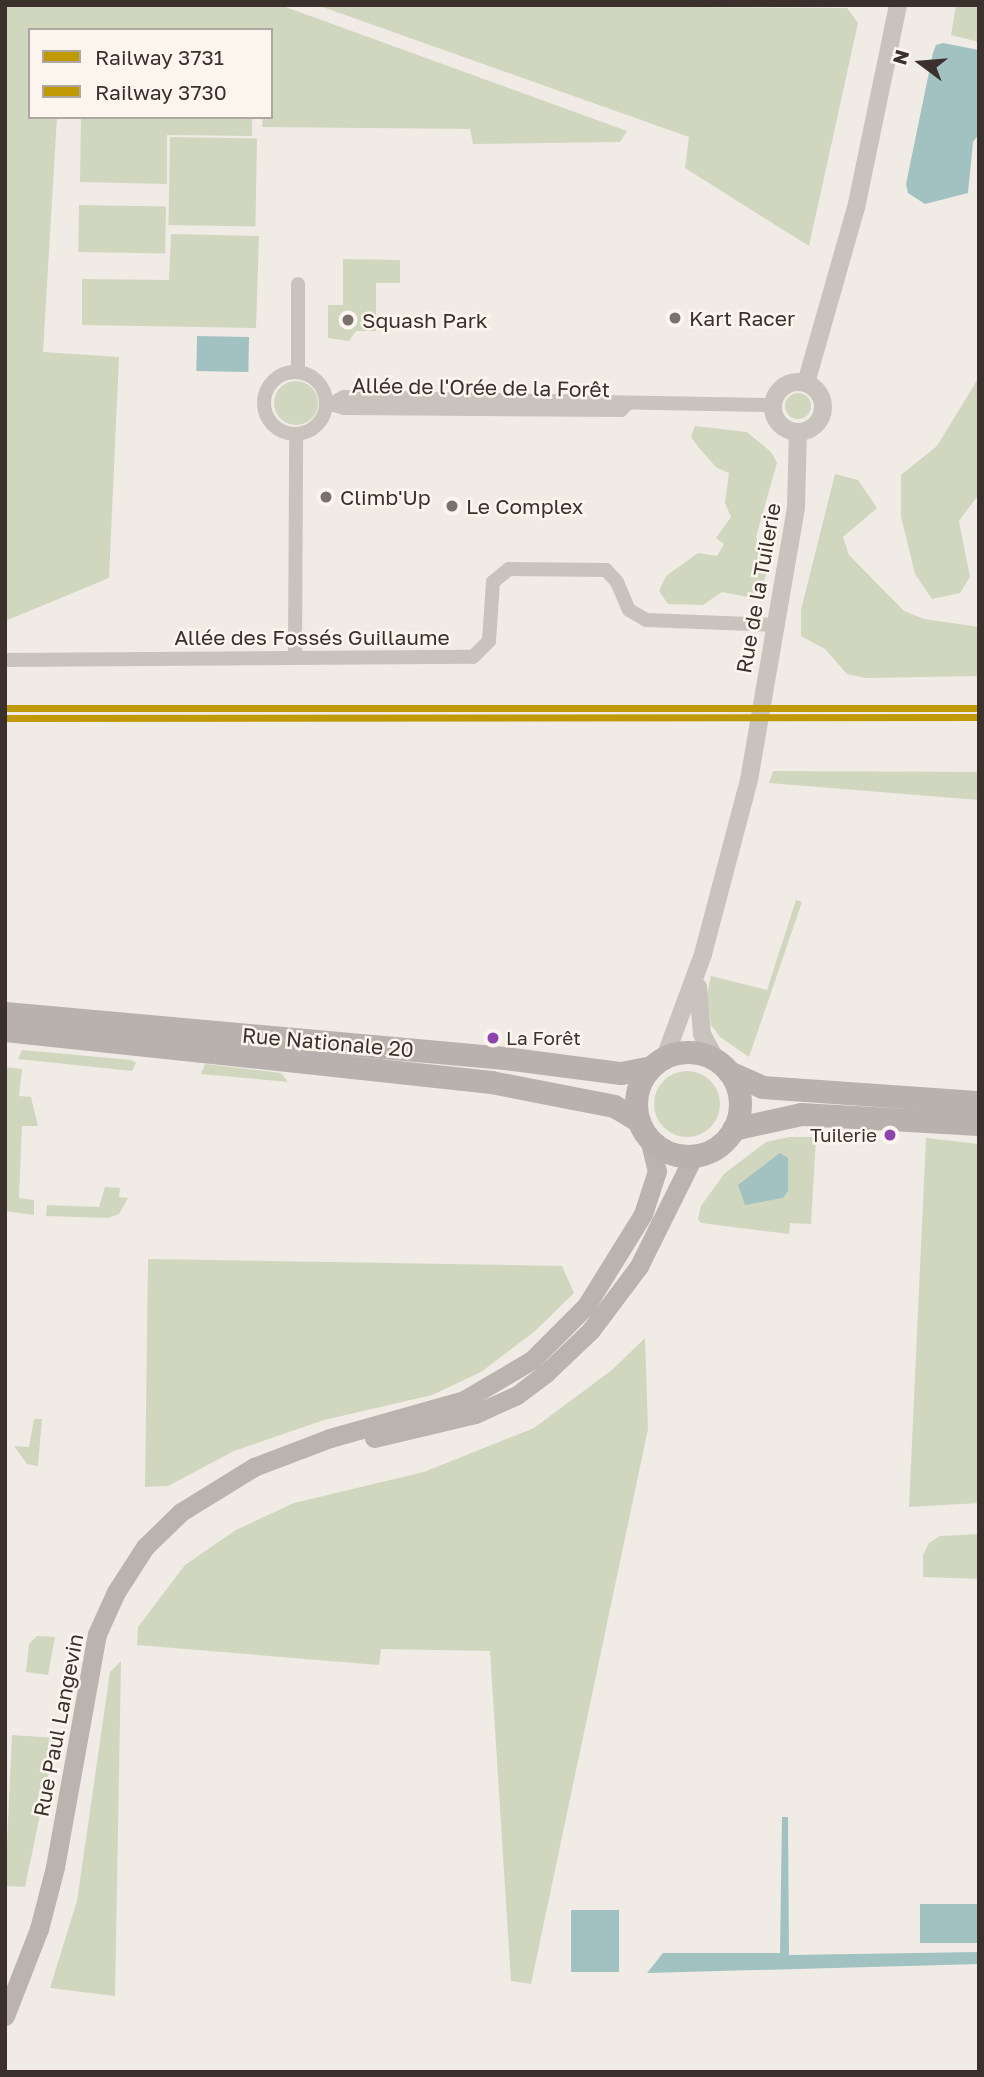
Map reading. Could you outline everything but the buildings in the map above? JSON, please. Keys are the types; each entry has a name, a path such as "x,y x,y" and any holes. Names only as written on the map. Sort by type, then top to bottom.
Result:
{"main road":[{"name":"Rue Nationale 20","path":"5,1013 491,1057 621,1073 658,1062"},
{"name":"Rue Nationale 20","path":"5,1030 491,1082 614,1106 644,1129"},
{"path":"723,1066 740,1100 733,1129 717,1147 694,1155 677,1155 644,1129 637,1092 658,1062 682,1052 723,1066 762,1087 979,1102"},
{"path":"733,1129 801,1114 979,1124"},
{"name":"Rue Paul Langevin","path":"5,2016 42,1916 55,1867 87,1669 116,1592 145,1547 181,1512 254,1467 330,1438 464,1400 503,1380 568,1327 635,1230 656,1178 644,1129"},
{"name":"Rue Paul Langevin","path":"301,1451 453,1419 516,1395 590,1330 658,1234 694,1155"},
{"path":"635,1230 658,1234"}],"street":[{"path":"806,383 856,208 898,5"},
{"path":"296,657 296,435 273,426 263,398 279,375 298,371 298,284"},
{"name":"Allée de l'Orée de la Forêt","path":"298,371 318,381 330,403 345,408 621,410 626,404 773,405"},
{"path":"806,383 818,390 823,410 812,428 798,432 783,427 773,405 784,386 806,383"},
{"name":"Allée de l'Orée de la Forêt","path":"296,435 320,422 330,403"},
{"name":"Rue de la Tuilerie","path":"658,1062 703,954 749,780 796,506 798,432"},
{"name":"Allée des Fossés Guillaume","path":"5,660 473,657 489,641 493,582 509,569 606,570 617,582 629,610 646,620 774,631"},
{"name":"Rue de la Tuilerie","path":"703,954 698,1018 723,1066"}],"green space":[{"path":"5,5 280,5 627,131 620,142 473,144 470,129 262,127 263,119 273,119 273,28 28,28 28,119 57,119 43,352 119,357 109,578 5,621"},
{"path":"317,5 847,8 858,23 809,246 685,168 689,137"},
{"path":"956,5 979,5 979,42 951,35"},
{"path":"81,119 252,119 252,136 167,135 167,184 80,182"},
{"path":"170,137 257,139 255,227 168,225"},
{"path":"79,205 166,207 165,254 78,252"},
{"path":"171,234 259,236 256,328 82,325 82,279 169,280"},
{"path":"343,259 400,260 400,283 376,283 376,331 356,331 349,341 328,338 328,305 343,305"},
{"path":"979,377 979,494 959,521 970,577 960,593 932,599 915,574 901,517 901,475 937,446"},
{"path":"296,381 305,382 312,387 317,394 317,412 312,419 305,424 296,425 287,424 280,419 275,412 274,403 275,394 280,387 287,382"},
{"path":"798,393 807,397 811,406 807,415 798,419 789,415 785,406 789,397"},
{"path":"695,426 747,432 771,452 777,463 756,537 768,569 758,599 722,592 703,605 668,604 659,591 666,576 698,553 717,556 724,544 716,538 731,517 725,503 729,473 717,468 691,437"},
{"path":"835,474 858,480 877,508 843,537 849,555 904,611 924,619 979,627 979,676 866,678 847,674 825,649 801,636 801,610"},
{"path":"773,771 979,772 979,800 769,783"},
{"path":"796,900 802,902 749,1057 720,1037 711,1025 707,994 711,976 767,990"},
{"path":"22,1050 131,1060 136,1063 132,1071 18,1059"},
{"path":"205,1064 281,1073 288,1082 201,1074"},
{"path":"5,1067 22,1069 19,1096 31,1097 38,1126 22,1126 19,1198 34,1200 34,1215 5,1211"},
{"path":"687,1071 700,1073 715,1086 720,1104 718,1117 705,1132 687,1137 674,1135 659,1122 654,1104 656,1091 669,1076"},
{"path":"789,1137 816,1137 811,1224 790,1223 789,1234 701,1223 698,1219 701,1206 724,1174 766,1142"},
{"path":"926,1138 979,1144 979,1503 909,1507"},
{"path":"105,1187 120,1188 119,1197 128,1198 119,1214 108,1218 46,1216 47,1205 99,1207"},
{"path":"148,1259 562,1266 574,1293 534,1332 481,1372 432,1395 324,1420 234,1451 168,1486 145,1487"},
{"path":"645,1338 648,1429 531,1984 511,1981 490,1651 381,1649 379,1665 137,1645 138,1627 185,1565 236,1530 294,1503 424,1472 534,1428 612,1370"},
{"path":"34,1419 42,1419 38,1466 27,1464 14,1446 29,1447"},
{"path":"979,1534 979,1579 923,1577 923,1555 929,1543 940,1536"},
{"path":"37,1636 55,1637 48,1675 26,1672 29,1644"},
{"path":"121,1661 115,1996 50,1988 77,1901 110,1672"},
{"path":"12,1735 56,1738 25,1887 5,1886"}],"water":[{"path":"943,43 979,50 979,134 973,142 968,193 925,204 908,193 906,184 933,53 936,45"},
{"path":"197,336 249,337 248,372 196,371"},
{"path":"780,1153 788,1158 788,1191 783,1198 745,1205 738,1185"},
{"path":"782,1817 788,1817 789,1955 979,1952 979,1964 647,1973 663,1953 780,1953"},
{"path":"920,1904 979,1904 979,1943 920,1943"},
{"path":"571,1910 619,1910 619,1972 571,1972"}],"rail line":[{"name":"3731","path":"5,708 979,708"},
{"name":"3730","path":"5,718 979,717"}],"place":[{"name":"Kart Racer","path":"675,318"},
{"name":"Squash Park","path":"348,320"},
{"name":"Climb'Up","path":"326,497"},
{"name":"Le Complex","path":"452,506"},
{"name":"La Forêt","path":"493,1038"},
{"name":"Tuilerie","path":"890,1135"}]}
